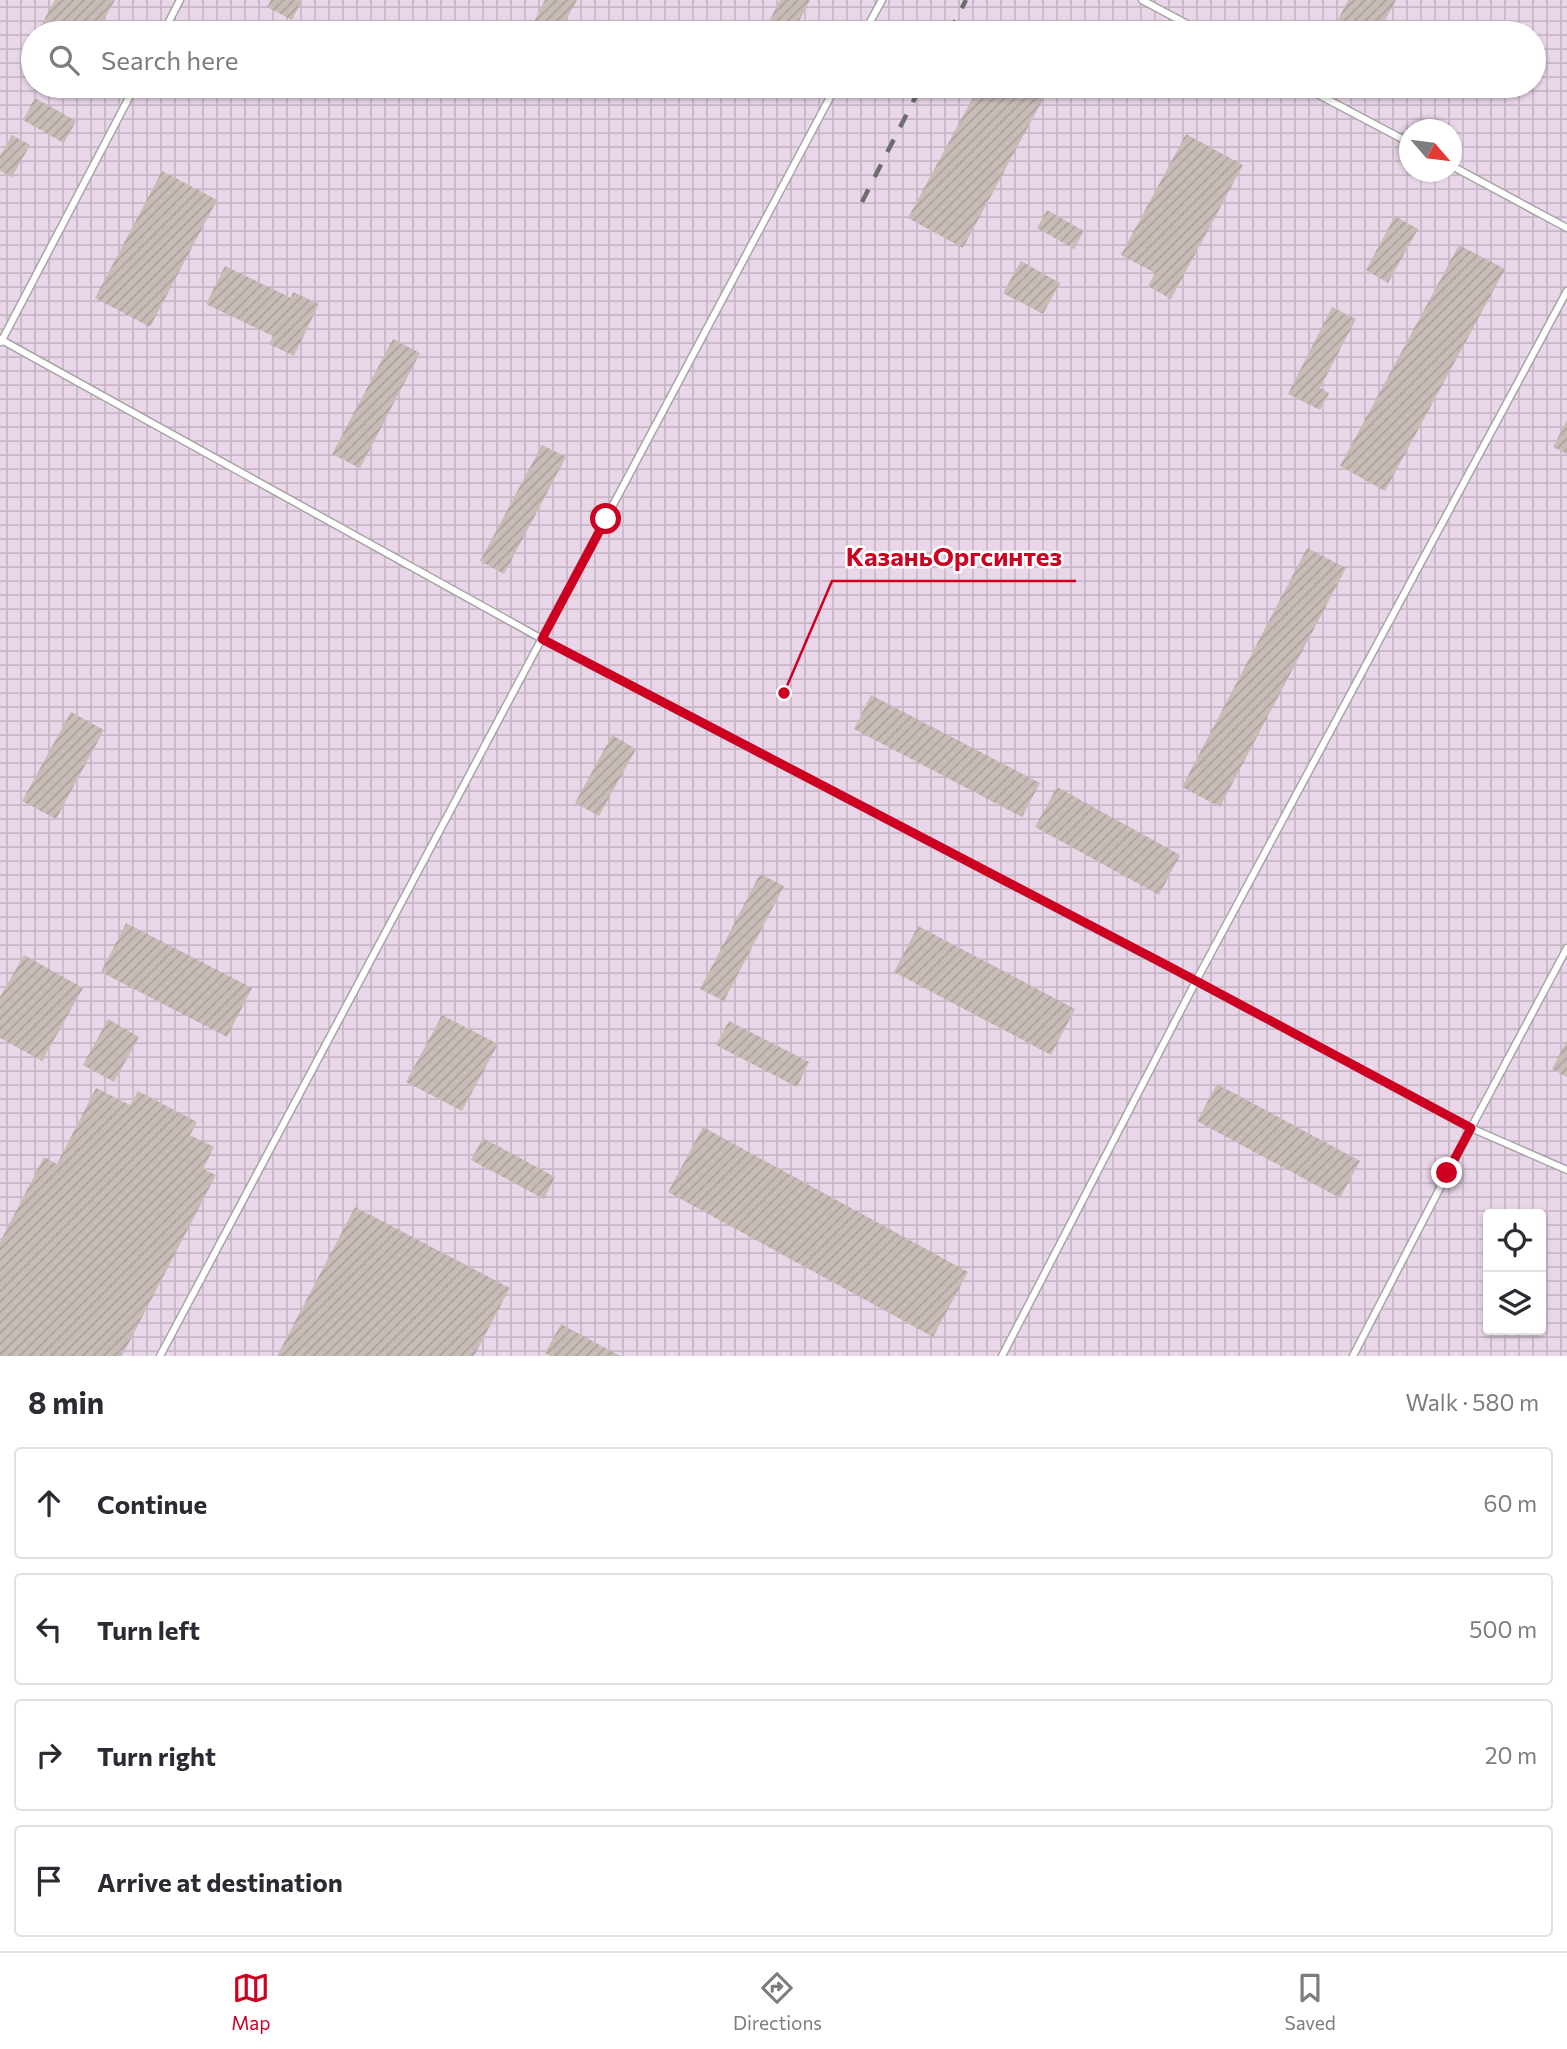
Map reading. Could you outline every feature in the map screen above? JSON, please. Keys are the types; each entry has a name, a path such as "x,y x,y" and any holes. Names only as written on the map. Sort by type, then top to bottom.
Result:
{"lane":[{"path":"169,21 180,0"},
{"path":"871,21 882,0"},
{"path":"1142,0 1181,21"},
{"path":"129,98 1,341 542,639 1471,1128 1567,1170"},
{"path":"160,1356 830,98"},
{"path":"1325,98 1399,138"},
{"path":"1462,172 1567,228"},
{"path":"1002,1356 1196,981 1567,291"},
{"path":"1353,1356 1567,948"}],"shaded area":[{"path":"0,0 1567,0 1567,1356 0,1356"}],"building":[{"path":"55,0 115,0 103,21 44,21"},
{"path":"271,0 302,0 292,20 267,7"},
{"path":"545,0 577,0 566,21 534,21"},
{"path":"780,0 810,0 799,21 769,21"},
{"path":"1348,0 1396,0 1385,21 1337,21"},
{"path":"35,98 76,121 64,143 23,120"},
{"path":"973,98 1044,98 963,248 908,218"},
{"path":"1186,134 1243,165 1171,299 1148,286 1155,273 1121,255"},
{"path":"12,135 30,145 12,177 0,171 0,156"},
{"path":"162,171 217,200 150,327 95,298"},
{"path":"1047,210 1084,231 1074,249 1037,228"},
{"path":"1395,216 1418,229 1388,283 1366,270"},
{"path":"1459,245 1505,269 1385,491 1340,466"},
{"path":"1021,261 1060,283 1043,314 1003,293"},
{"path":"225,266 291,298 293,292 319,304 294,356 269,344 273,336 206,304"},
{"path":"1332,307 1356,319 1320,388 1329,393 1320,410 1288,394"},
{"path":"393,339 420,353 360,468 332,454"},
{"path":"1567,420 1567,454 1553,447"},
{"path":"542,445 566,457 504,574 480,561"},
{"path":"1307,548 1346,568 1220,807 1182,787"},
{"path":"871,695 1040,783 1022,817 854,729"},
{"path":"71,712 104,730 56,819 22,801"},
{"path":"612,735 636,749 599,816 575,803"},
{"path":"1057,787 1180,855 1159,895 1035,827"},
{"path":"760,874 784,886 724,1001 700,989"},
{"path":"126,923 252,988 227,1037 101,972"},
{"path":"918,926 1075,1009 1051,1055 894,972"},
{"path":"24,955 83,988 42,1061 0,1038 0,997"},
{"path":"442,1015 498,1044 462,1111 406,1082"},
{"path":"108,1019 139,1037 114,1082 83,1065"},
{"path":"729,1021 809,1062 797,1087 716,1045"},
{"path":"1567,1040 1567,1077 1552,1069"},
{"path":"1217,1084 1360,1161 1340,1198 1197,1121"},
{"path":"96,1088 130,1105 138,1091 197,1122 190,1135 214,1147 203,1169 216,1175 122,1356 0,1356 0,1242 44,1157 57,1164"},
{"path":"703,1127 968,1272 933,1337 668,1192"},
{"path":"483,1138 555,1177 544,1199 471,1160"},
{"path":"355,1207 510,1288 474,1356 277,1356"},
{"path":"561,1324 620,1356 550,1356 545,1353"}],"railway":[{"path":"955,21 966,0"},
{"path":"862,202 915,98"}],"place":[{"name":"КазаньОргсинтез","path":"784,693"}],"route":[{"path":"606,519 542,639 1172,968 1471,1128 1447,1173"}]}
